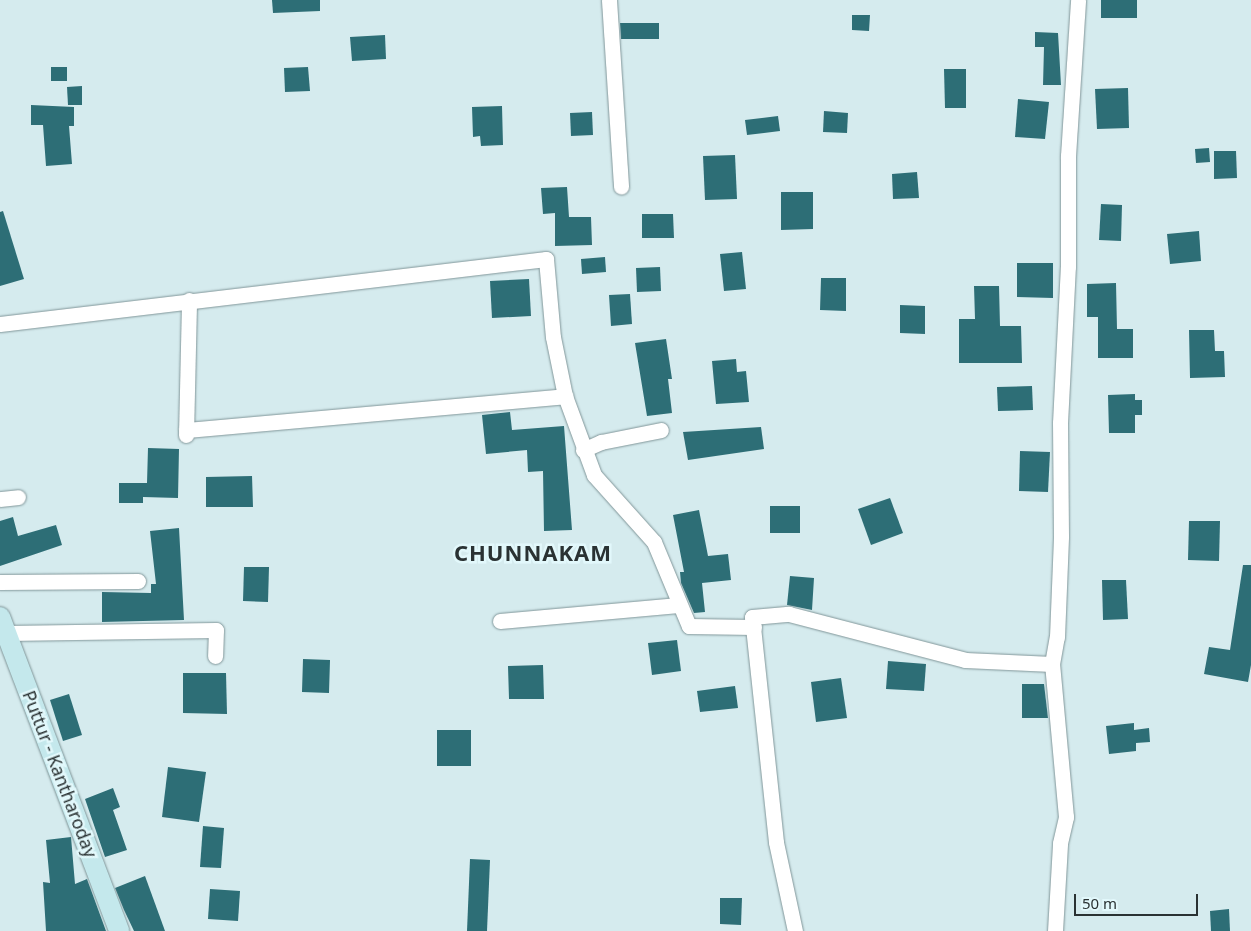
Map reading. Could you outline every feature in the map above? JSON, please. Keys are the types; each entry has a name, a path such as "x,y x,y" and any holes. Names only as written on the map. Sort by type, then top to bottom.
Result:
{"main road":[{"name":"Puttur - Kantharoday","path":"3,625 120,931"}],"street":[{"path":"609,0 621,187"},
{"path":"1055,931 1060,843 1066,817 1052,664 1057,636 1061,536 1060,423 1068,267 1068,156 1078,0"},
{"path":"0,324 546,259 553,337 565,396 583,450 594,475 654,542 678,605 689,626 754,627"},
{"path":"189,300 186,433 565,396"},
{"path":"583,450 601,442 661,430"},
{"path":"0,499 18,497"},
{"path":"0,582 138,581"},
{"path":"500,621 678,605"},
{"path":"795,931 776,842 752,617 789,614 965,660 1052,664"},
{"path":"3,625 216,630 215,656"}],"building":[{"path":"272,0 320,0 320,11 273,13"},
{"path":"1101,0 1137,0 1137,18 1101,18"},
{"path":"852,15 870,15 869,31 852,30"},
{"path":"620,23 659,23 659,39 621,39"},
{"path":"1035,32 1058,33 1061,85 1043,85 1044,47 1035,47"},
{"path":"385,35 386,59 352,61 350,37"},
{"path":"51,67 67,67 67,81 51,81"},
{"path":"308,67 310,91 285,92 284,68"},
{"path":"944,69 966,69 966,108 945,108"},
{"path":"82,86 82,105 68,105 67,87"},
{"path":"1128,88 1129,128 1097,129 1095,89"},
{"path":"1018,99 1049,102 1045,139 1015,137"},
{"path":"31,105 74,107 74,126 69,126 72,164 46,166 43,125 31,125"},
{"path":"502,106 503,145 481,146 480,136 473,137 472,107"},
{"path":"824,111 848,113 847,133 823,132"},
{"path":"592,112 593,135 571,136 570,113"},
{"path":"778,116 780,131 747,135 745,120"},
{"path":"1209,148 1210,162 1196,163 1195,149"},
{"path":"1214,151 1236,151 1237,178 1214,179"},
{"path":"735,155 737,199 705,200 703,156"},
{"path":"917,172 919,198 893,199 892,174"},
{"path":"567,187 569,217 591,217 592,245 555,246 555,213 543,214 541,188"},
{"path":"781,192 813,192 813,229 781,230"},
{"path":"1101,204 1122,205 1121,241 1099,240"},
{"path":"3,211 24,279 0,286 0,212"},
{"path":"642,214 673,214 674,238 642,238"},
{"path":"1199,231 1201,261 1170,264 1167,234"},
{"path":"742,252 746,289 724,291 720,254"},
{"path":"605,257 606,272 582,274 581,259"},
{"path":"1017,263 1053,263 1053,298 1017,297"},
{"path":"660,267 661,291 637,292 636,268"},
{"path":"821,278 846,278 846,311 820,310"},
{"path":"529,279 531,316 492,318 490,281"},
{"path":"1116,283 1117,329 1133,329 1133,358 1098,358 1098,317 1087,317 1087,284"},
{"path":"974,286 999,286 1000,326 1021,326 1022,363 959,363 959,319 975,319"},
{"path":"630,294 632,324 611,326 609,295"},
{"path":"900,305 925,306 925,334 900,333"},
{"path":"1189,330 1214,330 1215,351 1224,351 1225,377 1190,378"},
{"path":"666,339 672,379 668,379 672,413 647,416 635,343"},
{"path":"736,359 737,372 746,371 749,402 716,404 712,361"},
{"path":"1032,386 1033,410 998,411 997,387"},
{"path":"1135,394 1135,400 1142,400 1142,415 1135,415 1135,433 1109,433 1108,395"},
{"path":"510,412 512,430 564,426 572,530 544,531 543,471 528,472 527,450 486,454 482,415"},
{"path":"761,427 764,449 688,460 683,432"},
{"path":"148,448 179,449 178,498 143,497 143,503 119,503 119,483 147,483"},
{"path":"1020,451 1050,452 1048,492 1019,491"},
{"path":"252,476 253,507 206,507 206,477"},
{"path":"890,498 903,533 871,545 858,509"},
{"path":"770,506 800,506 800,533 770,533"},
{"path":"699,510 708,556 728,554 731,580 702,583 705,612 694,613 681,583 680,572 684,572 673,515"},
{"path":"13,517 18,536 56,525 62,545 0,566 0,521"},
{"path":"1189,521 1220,521 1219,561 1188,560"},
{"path":"179,528 184,620 102,622 102,592 151,593 151,584 156,584 150,531"},
{"path":"1243,565 1251,565 1251,665 1248,682 1204,674 1209,647 1230,650"},
{"path":"244,567 269,567 268,602 243,601"},
{"path":"790,576 814,578 812,610 787,605"},
{"path":"1102,580 1126,580 1128,619 1103,620"},
{"path":"677,640 681,671 652,675 648,643"},
{"path":"303,659 330,660 329,693 302,692"},
{"path":"888,661 926,664 924,691 886,689"},
{"path":"543,665 544,699 509,699 508,666"},
{"path":"183,673 226,673 227,714 183,713"},
{"path":"841,678 847,718 816,722 811,682"},
{"path":"1022,684 1044,684 1048,718 1022,718"},
{"path":"735,686 738,708 700,712 697,691"},
{"path":"69,694 82,735 63,741 50,700"},
{"path":"1134,723 1134,730 1149,728 1150,742 1136,743 1136,751 1109,754 1106,726"},
{"path":"437,730 471,730 471,766 437,766"},
{"path":"168,767 206,772 199,822 162,817"},
{"path":"113,788 120,807 113,810 127,850 105,857 85,799"},
{"path":"203,826 224,828 221,868 200,867"},
{"path":"71,837 75,884 87,879 106,931 46,931 43,882 50,883 46,840"},
{"path":"470,859 490,860 487,931 467,931"},
{"path":"145,876 165,931 134,931 115,888"},
{"path":"210,889 240,891 238,921 208,919"},
{"path":"720,898 742,898 741,925 720,924"},
{"path":"1229,909 1230,931 1211,931 1210,911"}],"district":[{"name":"CHUNNAKAM","path":"533,553"}]}
